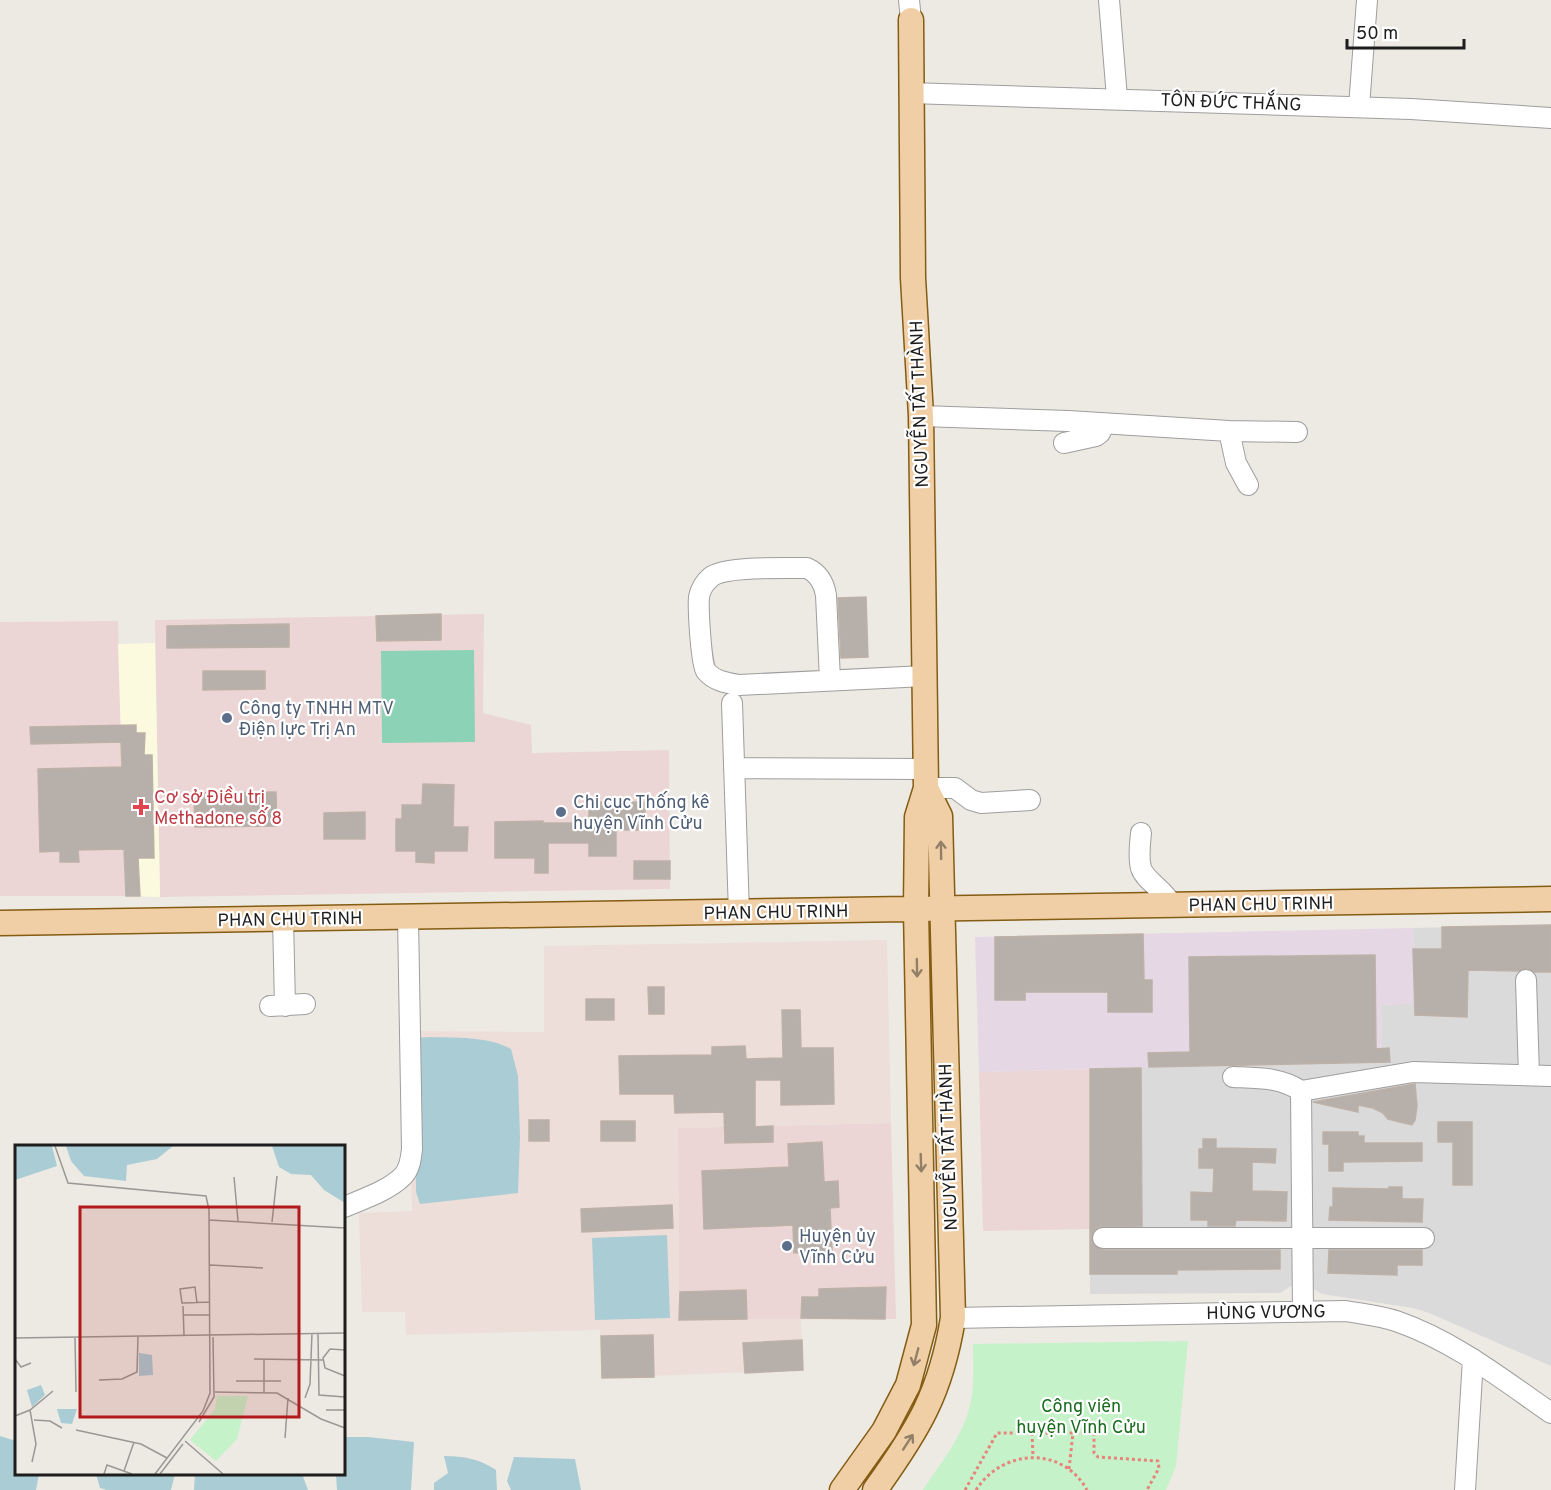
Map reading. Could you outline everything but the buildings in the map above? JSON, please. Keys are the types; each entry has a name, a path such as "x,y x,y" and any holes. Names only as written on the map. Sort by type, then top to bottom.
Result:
{"main road":[{"name":"NGUYỄN TẤT THÀNH","path":"842,1490 884,1431 908,1385 924,1324 925,1282 916,909 917,818 926,779 925,676 921,416 913,278 910,10"},
{"name":"NGUYỄN TẤT THÀNH","path":"875,1490 914,1433 934,1393 948,1349 953,1318 940,816 926,779"},
{"name":"PHAN CHU TRINH","path":"0,923 1551,899"},
{"path":"925,1282 952,1283"}],"street":[{"path":"1109,0 1116,98"},
{"path":"1359,107 1367,0"},
{"name":"TÔN ĐỨC THẮNG","path":"910,93 1359,107 1551,118"},
{"path":"921,416 1229,431 1298,432"},
{"path":"1064,442 1096,436 1104,424"},
{"path":"1229,431 1236,463 1248,485"},
{"path":"830,680 826,595 824,585 813,571 800,568 724,571 706,583 699,596 702,661 711,676 720,681 739,685 925,676"},
{"path":"732,703 739,913"},
{"path":"734,768 926,779 955,788 971,800 981,803 1030,800"},
{"path":"1141,833 1141,869 1147,878 1167,896 1172,905"},
{"path":"283,918 287,1005"},
{"path":"345,1207 391,1184 404,1175 410,1162 412,1149 408,918"},
{"path":"1526,980 1529,1075"},
{"path":"1233,1077 1281,1081 1301,1091 1413,1072 1551,1076"},
{"path":"1301,1091 1303,1312"},
{"path":"1103,1238 1424,1238"},
{"name":"HÙNG VƯƠNG","path":"953,1318 1346,1311 1394,1320 1433,1335 1473,1359 1551,1413"},
{"path":"1465,1490 1473,1359"}],"path":[{"path":"965,1490 997,1433 1095,1433 1094,1453 1098,1457 1158,1461 1159,1468 1147,1490"},
{"path":"1032,1433 1033,1457"},
{"path":"1069,1469 1073,1433"},
{"path":"969,1483 977,1489 982,1480 997,1467 1014,1460 1033,1457 1058,1463 1069,1469 1087,1490"}],"shaded area":[{"path":"484,614 483,713 531,725 532,753 669,750 670,889 160,897 155,620"},
{"path":"118,621 126,896 0,896 0,622"},
{"name":"Cơ sở Điều trị Methadone số 8","path":"155,643 160,897 126,896 118,644"},
{"path":"1551,925 1551,1366 1429,1313 1413,1308 1322,1294 1307,1285 1291,1286 1280,1293 1090,1294 1090,1229 1142,1228 1141,1068 1382,1048 1381,1005 1415,1003 1413,928"},
{"path":"1413,928 1415,1004 1381,1005 1382,1048 1389,1048 1390,1062 979,1072 975,937"},
{"path":"887,940 891,1123 678,1128 679,1320 801,1319 803,1370 602,1378 600,1330 406,1335 405,1312 362,1312 359,1213 412,1211 415,1031 544,1032 544,946"},
{"path":"1141,1068 1142,1228 983,1231 979,1072"},
{"name":"Huyện ủy Vĩnh Cửu","path":"891,1123 896,1319 679,1320 678,1128"}],"green space":[{"path":"474,650 475,742 382,743 381,651"},
{"name":"Công viên huyện Vĩnh Cửu","path":"1188,1341 1176,1466 1166,1490 923,1490 961,1431 969,1409 973,1377 973,1344"}],"water":[{"path":"415,1038 482,1040 511,1049 518,1076 520,1137 518,1193 420,1204 416,1192"},
{"path":"667,1235 670,1318 595,1320 592,1238"},
{"path":"0,1436 15,1441 15,1475 39,1475 36,1490 0,1490"},
{"path":"345,1437 414,1442 411,1490 337,1490 336,1475 345,1475"},
{"path":"444,1456 472,1459 496,1470 497,1490 434,1490 434,1483 448,1473"},
{"path":"514,1457 575,1459 581,1490 511,1490 507,1481"},
{"path":"96,1475 175,1475 171,1490 107,1490 100,1488"},
{"path":"195,1475 302,1475 308,1490 194,1490"}],"place":[{"name":"Công ty TNHH MTV Điện lực Trị An","path":"227,718"},
{"name":"Cơ sở Điều trị Methadone số 8","path":"141,807"},
{"name":"Chi cục Thống kê huyện Vĩnh Cửu","path":"561,812"},
{"name":"Huyện ủy Vĩnh Cửu","path":"787,1246"}]}
